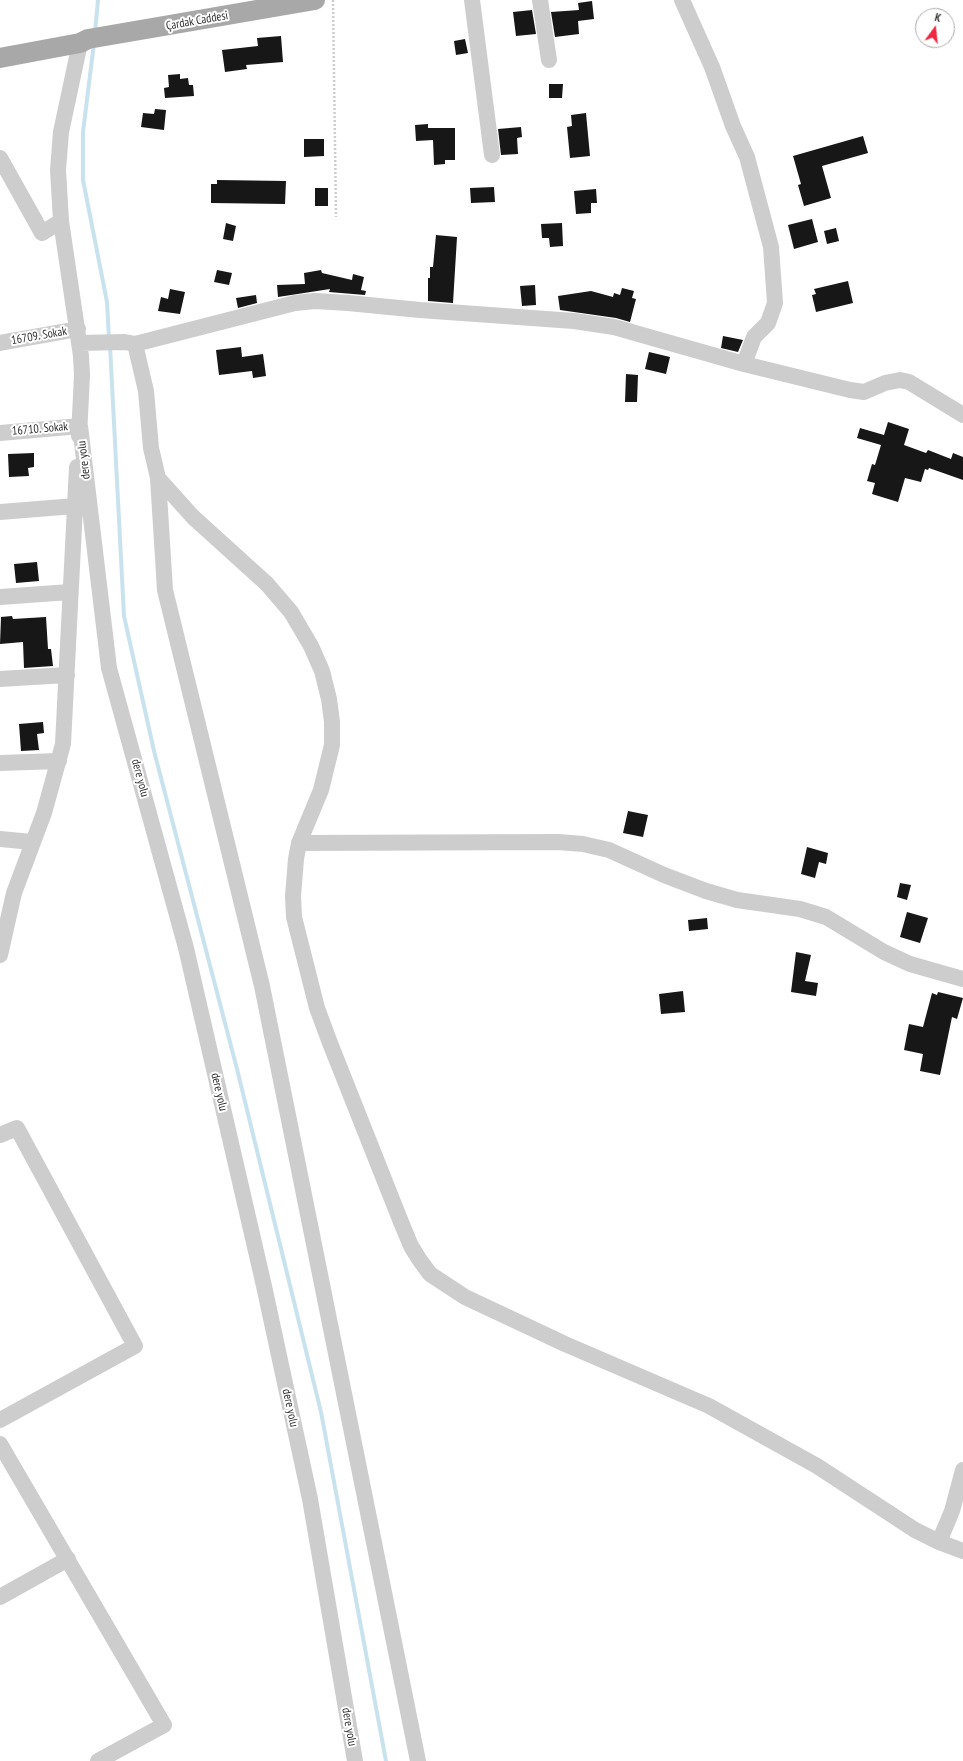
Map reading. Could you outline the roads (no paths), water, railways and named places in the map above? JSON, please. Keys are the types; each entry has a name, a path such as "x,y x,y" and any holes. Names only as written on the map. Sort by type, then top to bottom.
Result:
{"main road":[{"name":"Çardak Caddesi","path":"0,58 84,41 315,0"}],"street":[{"path":"472,0 492,154"},
{"path":"540,0 549,60"},
{"path":"682,0 712,67 733,126 747,157 771,247 775,303 768,322 754,337 744,364"},
{"path":"0,955 14,893 44,813 59,761 64,736 82,375 79,336 61,221 58,170 61,132 84,41"},
{"path":"0,158 42,233 61,221"},
{"name":"16709. Sokak","path":"0,343 79,336 100,343 130,343 295,303 315,301 574,321 614,327 744,364 850,390 864,392 900,380 909,382 963,415"},
{"path":"130,343 146,391 151,448 158,478 165,590 262,986 418,1761"},
{"name":"16710. Sokak","path":"0,433 80,426"},
{"name":"dere yolu","path":"80,426 109,668 186,948 264,1286 310,1499 354,1761"},
{"path":"158,478 193,517 267,584 291,612 311,646 322,671 329,699 332,722 332,746 321,790 299,843 294,875 294,916 317,1008 410,1246 430,1274 465,1297 565,1344 709,1406 742,1423 817,1466 915,1530 939,1542 963,1551"},
{"path":"0,512 75,506"},
{"path":"0,597 70,592"},
{"path":"0,679 67,675"},
{"path":"0,763 59,761"},
{"path":"0,839 32,842"},
{"path":"299,843 558,842 583,844 609,850 664,875 706,891 737,900 800,909 826,917 884,952 904,961 963,979"},
{"path":"0,1135 17,1128 135,1346 0,1420"},
{"path":"0,1444 164,1725 98,1761"},
{"path":"939,1542 952,1511 963,1470"},
{"path":"0,1596 68,1559"}],"waterway":[{"path":"95,32 98,0"},
{"path":"94,43 83,132 83,180 107,302 109,339"},
{"path":"110,346 124,616 154,751 237,1069 321,1412 386,1761"}]}
